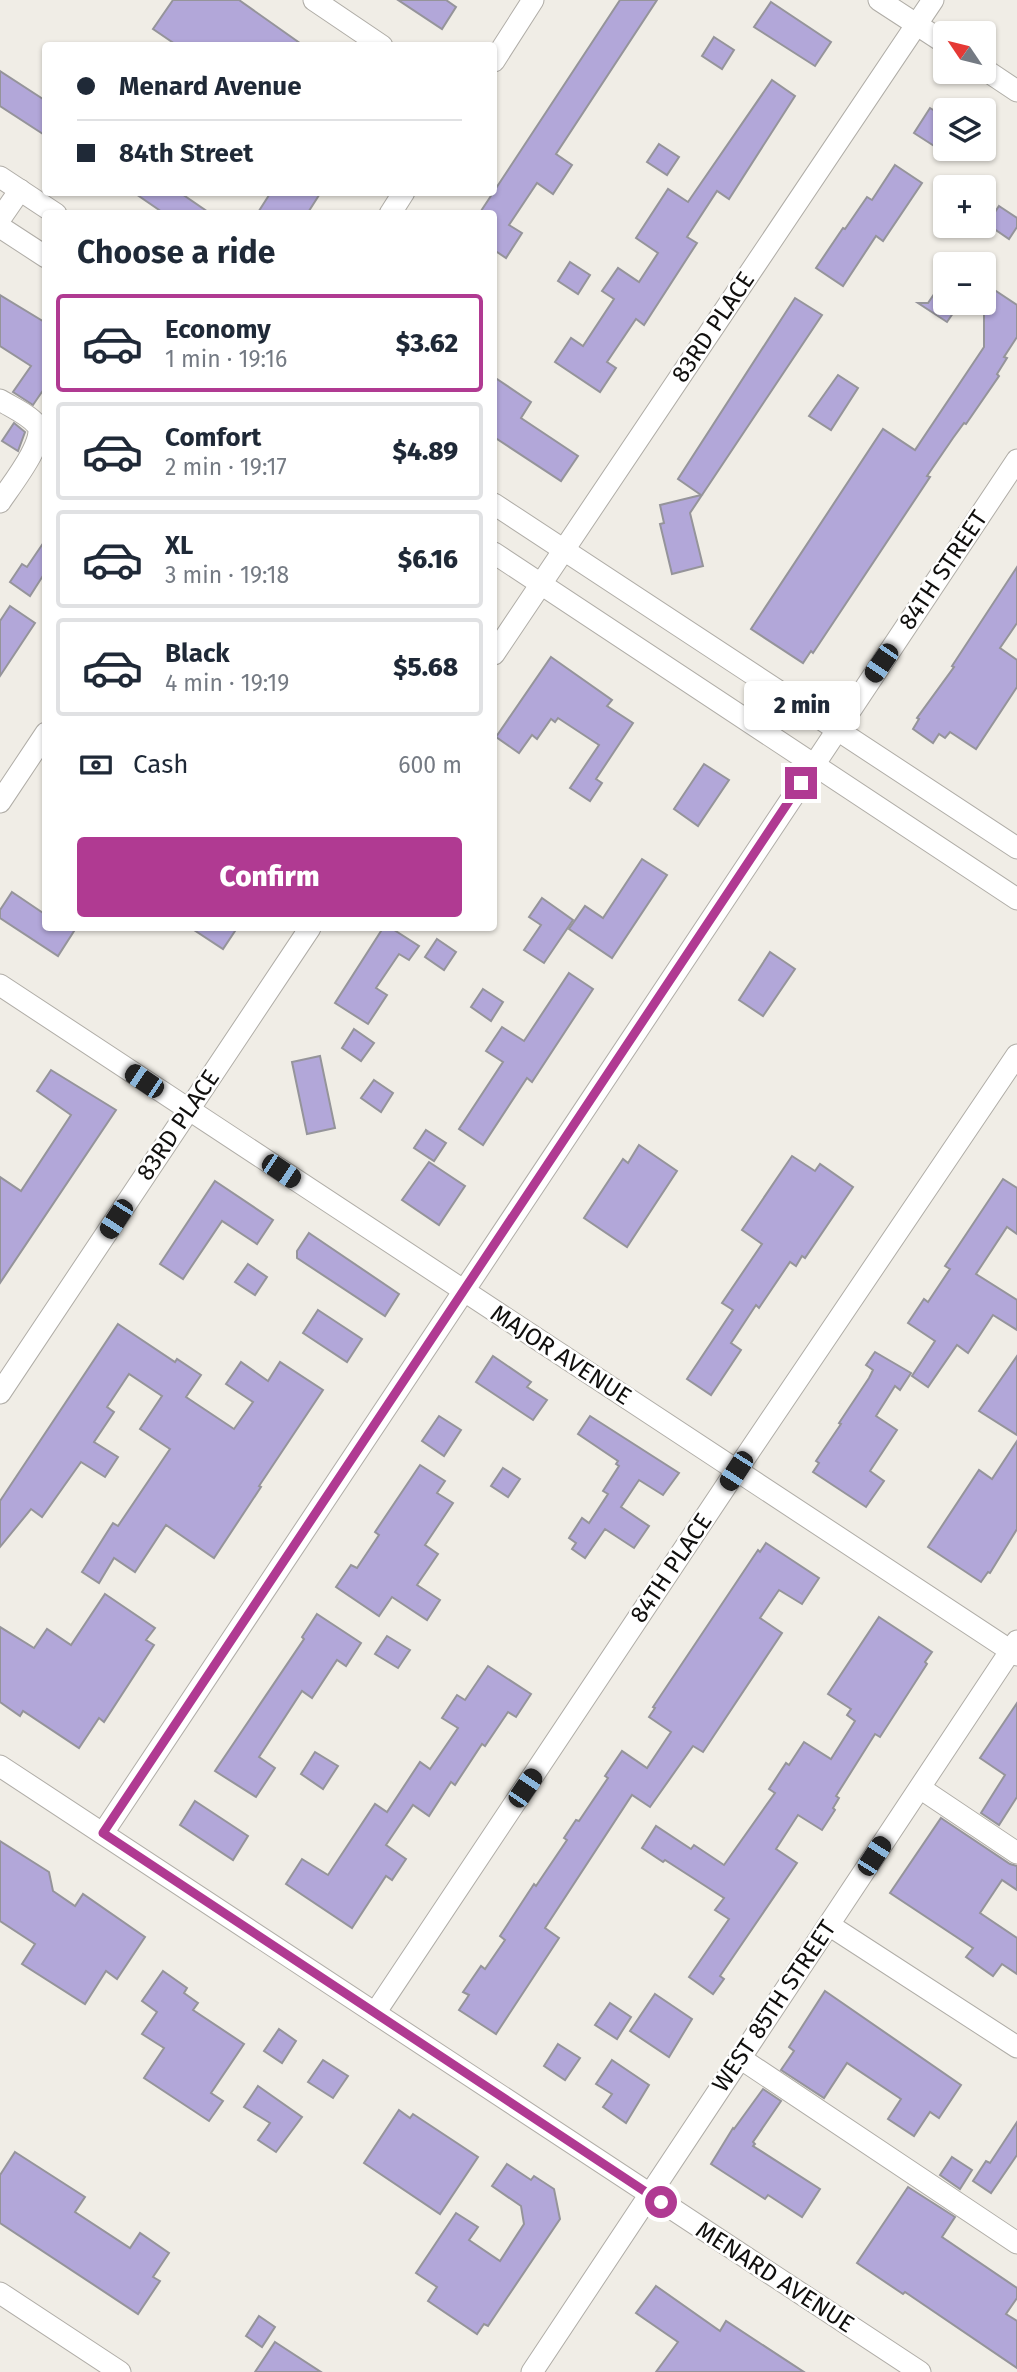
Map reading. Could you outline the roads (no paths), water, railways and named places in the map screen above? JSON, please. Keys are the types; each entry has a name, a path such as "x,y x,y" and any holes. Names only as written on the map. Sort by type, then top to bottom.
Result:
{"street":[{"path":"314,0 376,42"},
{"path":"497,56 533,0"},
{"path":"879,0 933,35"},
{"name":"83RD PLACE","path":"497,649 933,0"},
{"path":"996,77 1017,91"},
{"path":"0,177 50,210"},
{"path":"0,219 20,190"},
{"path":"0,227 42,254"},
{"path":"0,400 36,424 40,433 36,447 0,502"},
{"name":"84TH STREET","path":"103,1833 1017,460"},
{"path":"497,506 1017,848"},
{"path":"497,555 1017,899"},
{"path":"0,802 42,739"},
{"name":"83RD PLACE","path":"0,1393 308,931"},
{"name":"MAJOR AVENUE","path":"0,985 736,1471 1015,1649"},
{"name":"84TH PLACE","path":"375,2013 1017,1055"},
{"name":"WEST 85TH STREET","path":"532,2372 920,1787 1015,1649"},
{"name":"MENARD AVENUE","path":"0,1766 920,2372"},
{"path":"920,1787 1017,1853"},
{"path":"829,1925 1017,2047"},
{"path":"740,2058 1017,2243"},
{"path":"0,2293 120,2372"}]}
